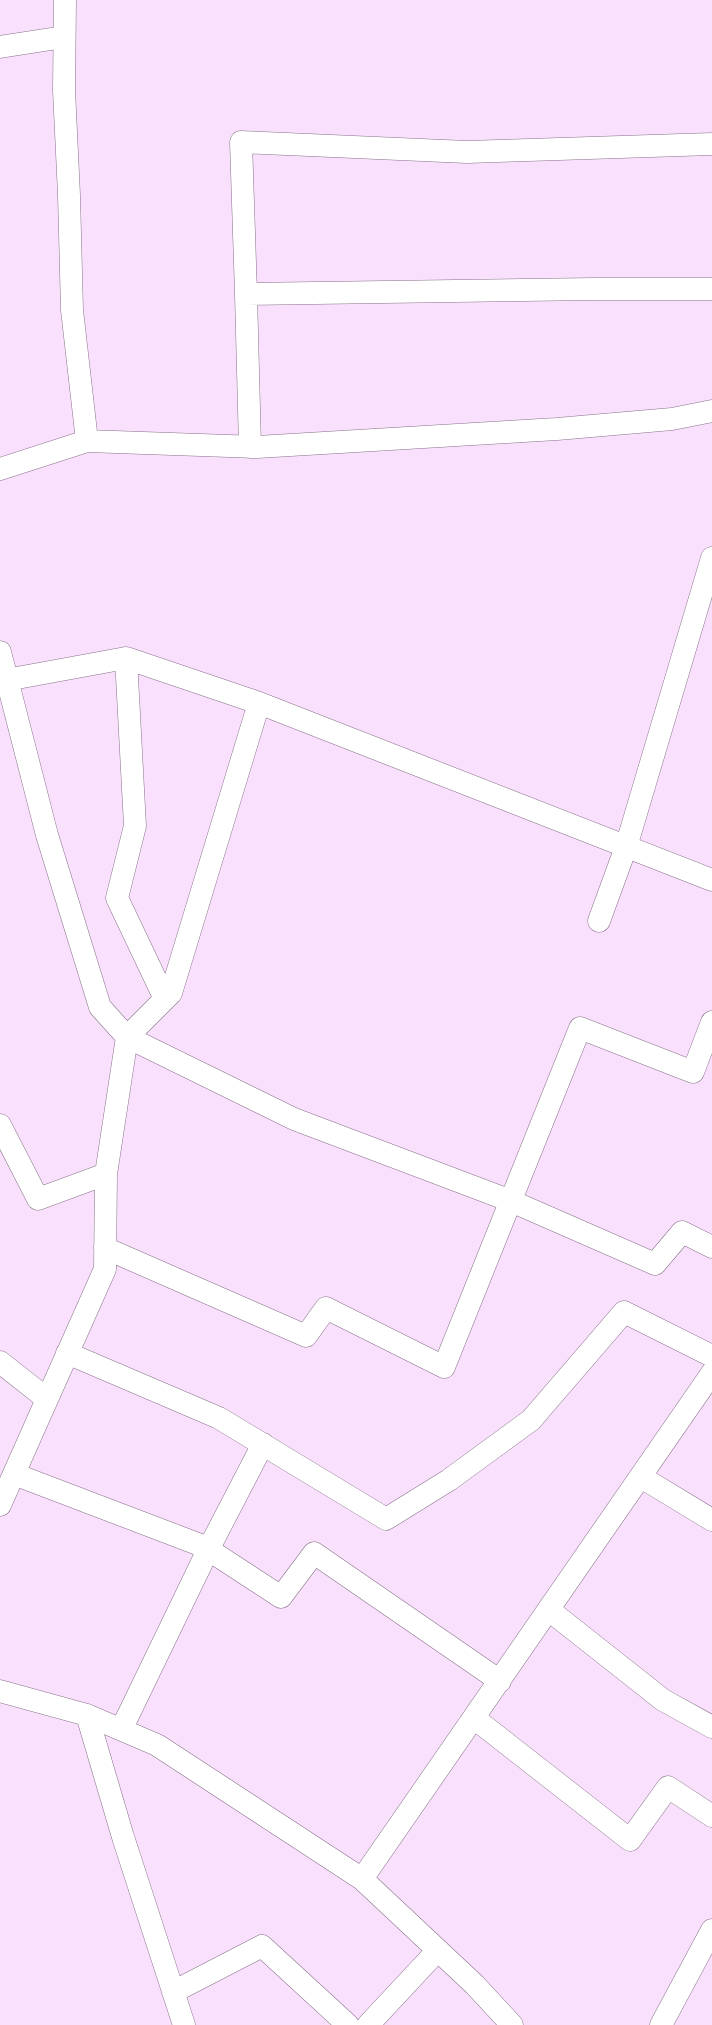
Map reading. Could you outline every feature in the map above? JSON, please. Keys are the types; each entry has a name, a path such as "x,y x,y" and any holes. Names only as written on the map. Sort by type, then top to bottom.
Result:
{"street":[{"path":"65,0 64,90 72,310 87,440"},
{"path":"0,47 64,37"},
{"path":"250,447 241,142 467,152 712,144"},
{"path":"246,294 593,289 712,289"},
{"path":"0,469 87,440 250,447 565,428 672,419 712,411"},
{"path":"599,921 626,847 712,558"},
{"path":"0,652 47,835 100,1008 127,1037 294,1119 511,1201 655,1264 682,1232 712,1247"},
{"path":"6,680 126,658 259,703 712,880"},
{"path":"126,658 135,826 117,898 165,999"},
{"path":"0,1505 105,1269 106,1174 127,1037 171,993 259,703"},
{"path":"105,1248 306,1336 326,1308 444,1367 580,1028 693,1072 712,1022"},
{"path":"0,1126 38,1199 106,1174"},
{"path":"67,1353 220,1418 386,1519 449,1480 531,1420 624,1312 712,1356"},
{"path":"0,1362 47,1399"},
{"path":"362,1879 712,1373"},
{"path":"122,1728 208,1550 263,1444"},
{"path":"14,1474 202,1546 281,1597 314,1553 500,1681"},
{"path":"641,1477 712,1520"},
{"path":"549,1610 663,1700 712,1727"},
{"path":"0,1691 87,1715 122,1728 157,1744 362,1879 475,1985 512,2025"},
{"path":"87,1715 123,1837 184,2025"},
{"path":"474,1718 630,1840 668,1787 712,1816"},
{"path":"661,2025 712,1930"},
{"path":"173,1992 262,1946 348,2025"},
{"path":"368,2025 438,1950"}]}
